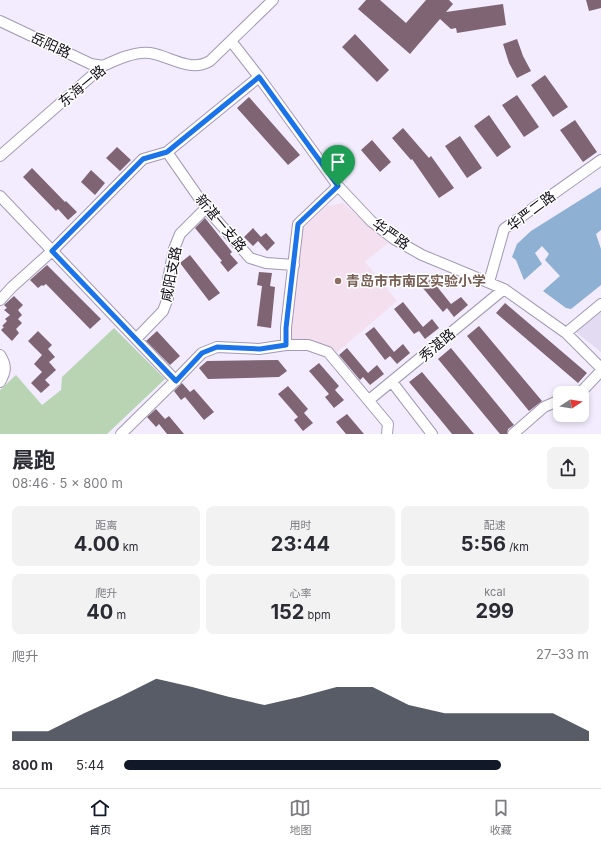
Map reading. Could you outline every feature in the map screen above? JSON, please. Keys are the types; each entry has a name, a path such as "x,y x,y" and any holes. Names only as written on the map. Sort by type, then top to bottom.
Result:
{"street":[{"name":"东海一路","path":"0,156 102,66 127,56 149,53 191,65 204,65 210,61 273,0"},
{"name":"岳阳路","path":"0,21 91,64 102,66"},
{"name":"华严路","path":"230,41 259,77 338,186 371,221 394,240 422,255 504,289 566,333 601,369"},
{"path":"0,300 12,287 52,251 143,159 167,152 259,77"},
{"name":"新湛一支路","path":"167,152 206,208 250,258 266,263 294,265"},
{"name":"华严二路","path":"489,282 504,229 601,160"},
{"path":"286,345 286,328 298,224 338,186"},
{"path":"0,196 176,381"},
{"name":"咸阳支路","path":"136,339 163,312 168,298 168,279 174,249 180,234 206,208"},
{"name":"秀湛路","path":"366,396 392,382 504,289"},
{"path":"566,333 601,304"},
{"path":"121,434 176,381 202,353 217,347 260,349 286,345 308,345 328,352 388,424 387,434"},
{"path":"0,355 4,363 5,373 0,382"},
{"path":"586,386 601,369"},
{"path":"392,382 432,434"},
{"path":"513,434 544,408 553,404"}],"shaded area":[{"name":"青岛市市南区实验小学","path":"343,203 388,243 365,262 397,301 335,354 291,341 288,331 301,233 304,227 327,206"},
{"path":"601,312 601,352 576,332"}],"green space":[{"path":"114,328 165,379 107,434 0,434 0,390 16,375 42,405 61,390 62,377"}],"water":[{"path":"601,187 601,230 596,234 601,249 601,285 571,309 566,308 543,291 560,276 545,260 549,254 542,246 535,253 542,264 524,280 516,260 512,257 517,244 531,231"}],"building":[{"path":"366,0 380,0 406,23 426,0 449,0 453,4 446,12 503,4 506,25 457,33 456,28 451,29 440,19 410,54 358,9"},
{"path":"586,0 601,0 601,8 589,11"},
{"path":"355,34 389,70 377,82 342,47"},
{"path":"517,39 523,56 531,71 517,78 509,63 503,44"},
{"path":"545,75 568,107 553,117 531,85"},
{"path":"517,95 539,127 524,137 502,105"},
{"path":"249,97 300,155 288,165 237,108"},
{"path":"489,115 511,147 497,157 474,126"},
{"path":"575,120 597,152 583,162 560,130"},
{"path":"403,128 429,158 431,156 454,188 439,198 412,159 411,160 392,138"},
{"path":"460,136 482,168 467,178 445,146"},
{"path":"372,140 391,162 380,172 361,150"},
{"path":"117,147 131,160 120,171 106,158"},
{"path":"32,168 65,202 66,201 77,212 68,220 58,209 56,211 23,177"},
{"path":"91,170 105,183 95,195 81,182"},
{"path":"205,218 232,252 230,254 238,263 228,272 220,262 222,261 195,228"},
{"path":"253,228 261,237 266,233 275,243 267,251 258,241 253,246 244,237"},
{"path":"190,255 220,293 209,301 180,263"},
{"path":"47,265 101,319 90,329 46,284 38,288 30,280"},
{"path":"259,272 272,273 270,286 275,287 271,328 257,326 262,286 257,285"},
{"path":"431,279 451,304 461,297 468,305 454,317 447,308 443,312 422,287"},
{"path":"14,296 23,305 18,310 22,315 18,319 22,323 16,329 19,333 12,341 1,330 4,327 2,326 7,321 5,319 10,315 4,310 7,308 4,305"},
{"path":"403,302 423,327 432,319 439,328 425,339 419,331 414,334 394,309"},
{"path":"505,303 587,373 578,383 496,313"},
{"path":"479,326 542,401 529,411 467,336"},
{"path":"374,327 394,352 403,344 410,353 397,364 390,356 385,360 365,334"},
{"path":"38,331 52,345 48,349 55,357 49,362 56,370 45,380 50,385 41,393 31,383 42,372 34,364 42,355 28,341"},
{"path":"157,331 180,356 170,365 146,341"},
{"path":"347,348 368,373 377,365 384,374 370,385 363,377 360,380 339,355"},
{"path":"451,348 514,425 508,429 507,434 500,434 438,359"},
{"path":"278,360 287,371 279,377 208,379 199,368 207,361"},
{"path":"319,363 339,386 335,390 344,400 334,408 325,397 329,394 309,371"},
{"path":"422,372 474,434 452,434 409,382"},
{"path":"182,383 190,392 194,389 214,412 204,420 185,397 181,400 174,391"},
{"path":"288,386 308,409 304,413 313,423 303,431 294,420 298,417 278,394"},
{"path":"156,409 165,419 169,416 184,434 167,434 159,424 156,427 147,417"},
{"path":"347,414 364,434 346,434 336,422"}],"place":[{"name":"青岛市市南区实验小学","path":"338,281"}],"route":[{"path":"259,77 338,186 298,224 286,328 286,345 260,349 217,347 202,353 176,381 52,251 143,159 167,152 259,77"}]}
